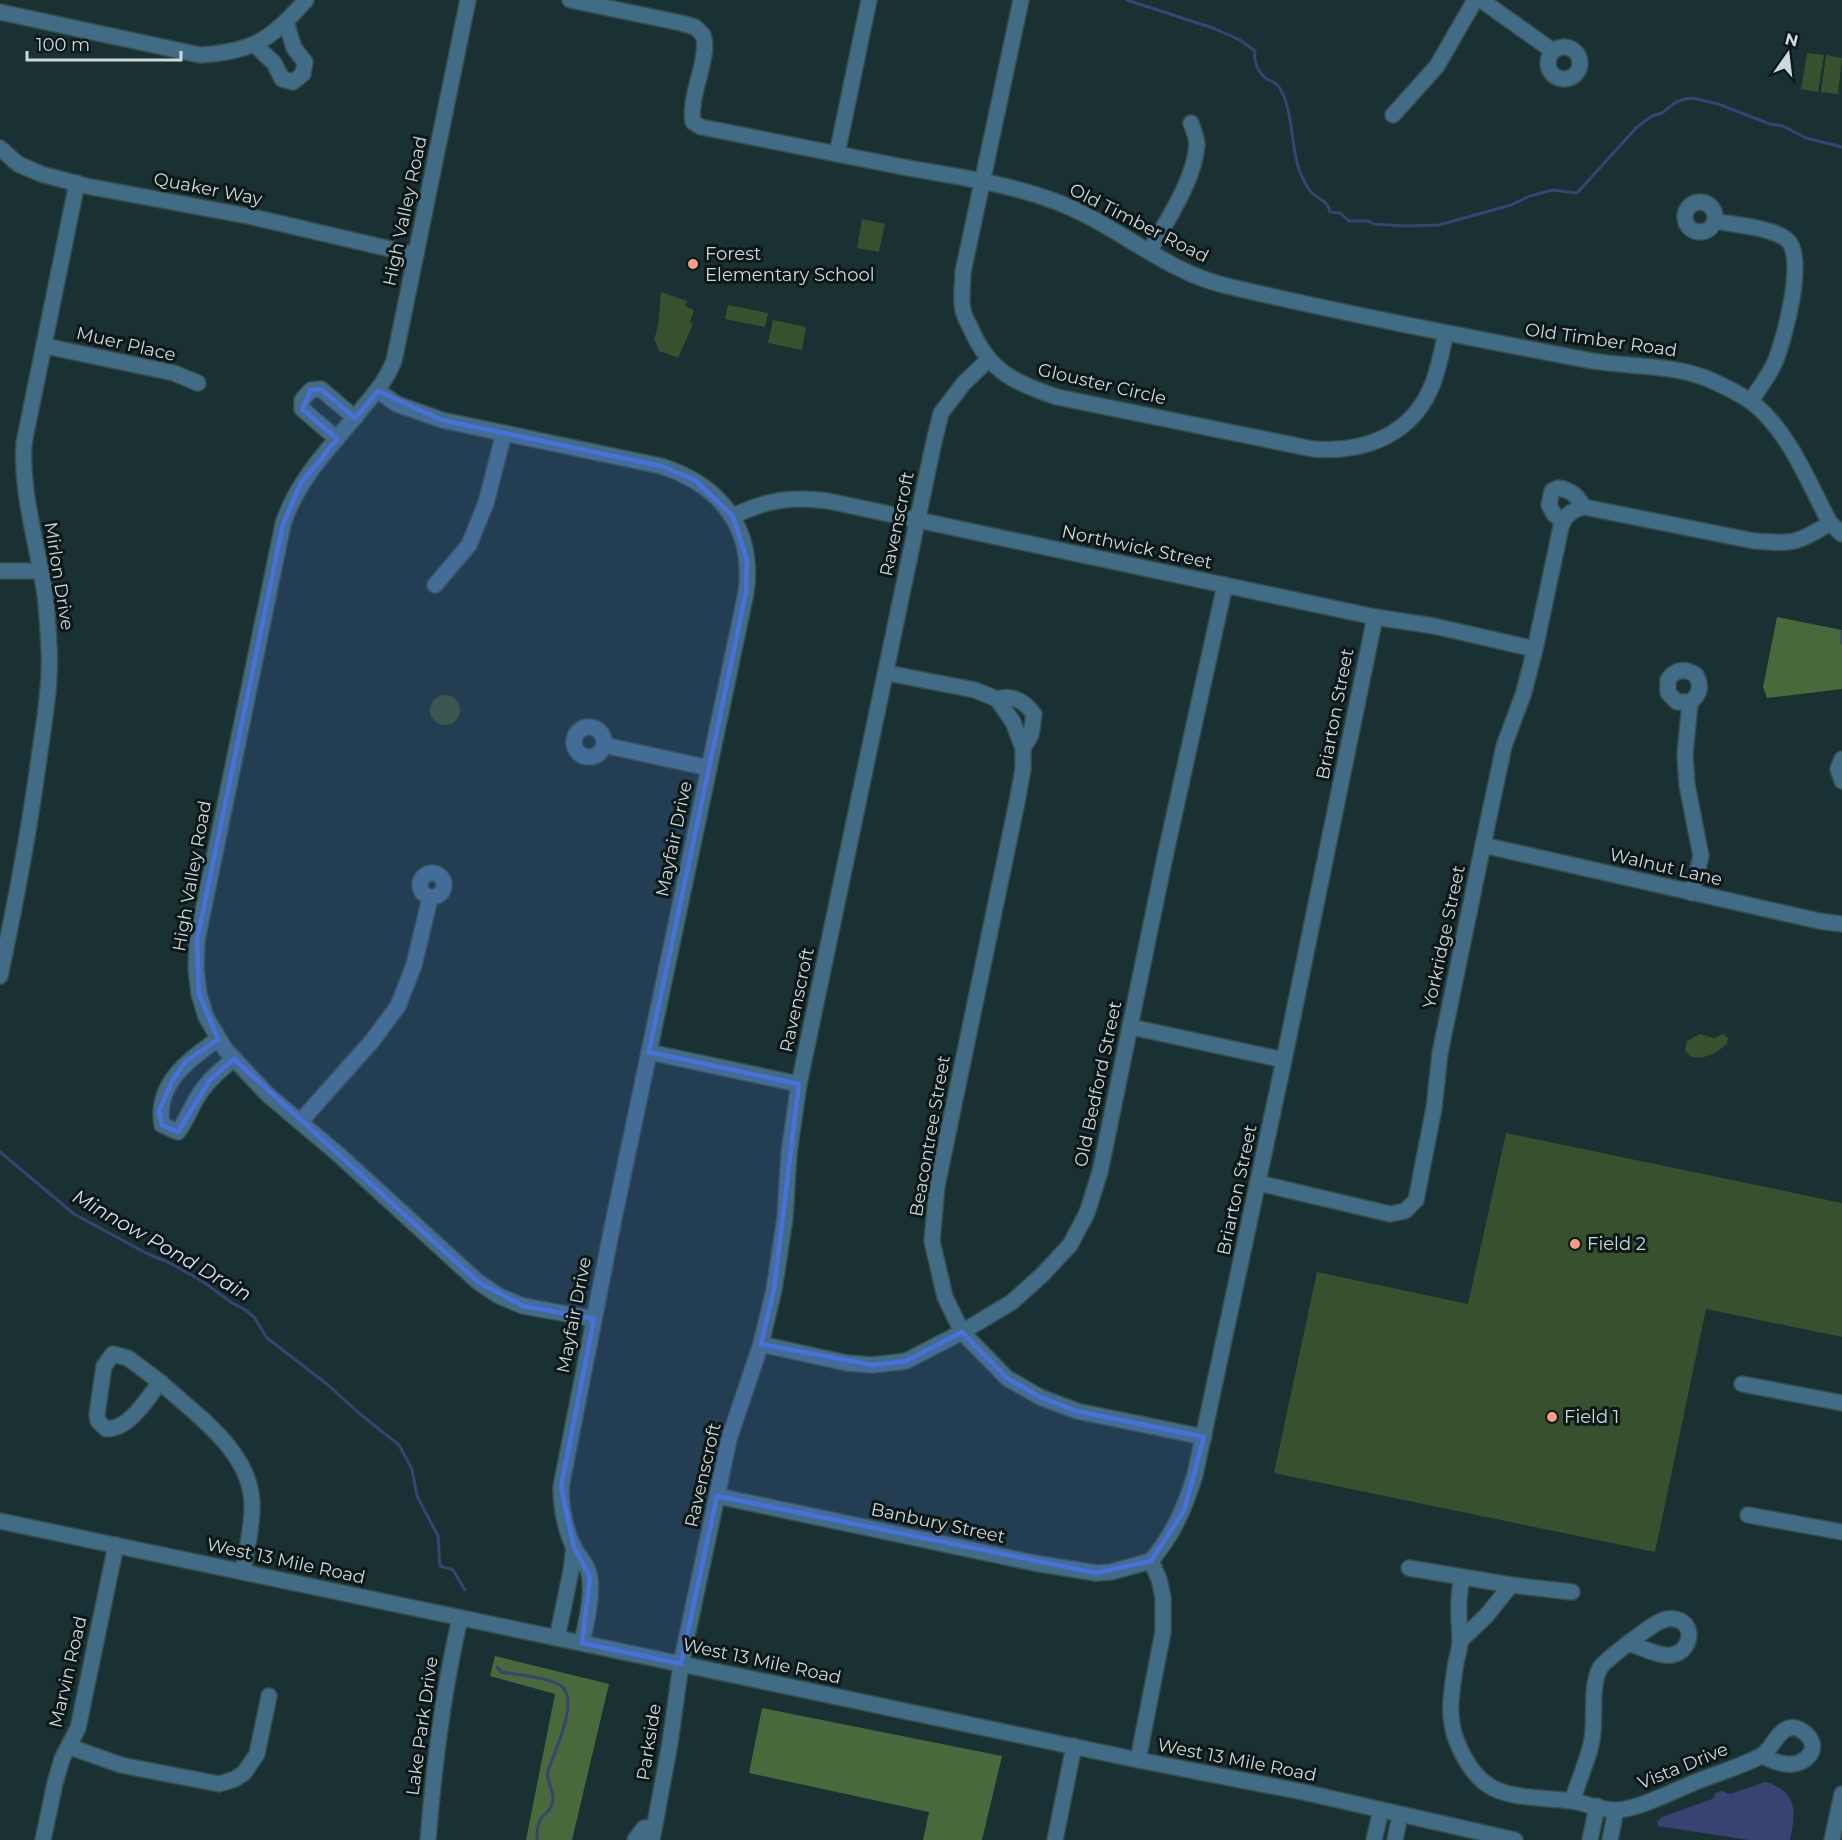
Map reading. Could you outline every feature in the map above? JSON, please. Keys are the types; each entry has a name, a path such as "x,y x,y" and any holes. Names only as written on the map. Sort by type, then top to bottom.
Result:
{"street":[{"path":"0,12 200,55 223,54 255,45 286,22 306,0"},
{"name":"High Valley Road","path":"468,0 390,373 378,391 301,483 283,524 212,859 197,940 196,969 203,1008 218,1039 234,1059 267,1094 485,1287 499,1296 524,1306 594,1319"},
{"name":"Old Timber Road","path":"570,0 695,27 703,35 704,50 691,111 693,122 701,127 1016,189 1081,212 1150,250 1186,273 1223,285 1594,362 1679,370 1713,380 1751,401 1770,419 1788,445 1830,523"},
{"path":"837,154 869,0"},
{"name":"Glouster Circle","path":"1021,0 963,272 963,309 977,343 988,360 1006,375 1025,387 1057,397 1313,449 1344,450 1379,440 1412,417 1433,383 1446,333"},
{"path":"1393,115 1437,66 1474,0"},
{"path":"1481,0 1553,51"},
{"path":"255,45 274,63 282,79 293,82 303,74 305,62 294,48 286,22"},
{"path":"1150,250 1176,205 1189,175 1197,143 1191,123"},
{"name":"Quaker Way","path":"0,148 18,164 41,174 254,218 416,255"},
{"name":"Mirlon Drive","path":"0,976 20,882 48,694 50,649 23,463 27,424 77,183"},
{"path":"1715,221 1773,233 1788,239 1795,252 1795,278 1788,316 1774,363 1751,401"},
{"name":"Muer Place","path":"45,346 174,373 198,383"},
{"name":"Ravenscroft","path":"681,1664 729,1439 761,1344 774,1290 785,1218 789,1154 799,1084 941,413 964,383 988,360"},
{"path":"337,439 302,409 302,400 311,390 321,389 355,418"},
{"name":"Mayfair Drive","path":"378,391 397,404 442,420 661,465 678,471 709,490 733,516 746,553 747,585 561,1487 561,1503 574,1547 590,1577 590,1599 582,1643"},
{"path":"435,585 469,546 486,503 504,433"},
{"path":"1584,507 1569,489 1558,488 1552,491 1549,499 1550,508 1563,522 1570,512 1584,507 1754,541 1778,543 1805,539 1830,523 1842,534"},
{"name":"Northwick Street","path":"733,516 756,505 781,499 828,501 1375,617 1434,626 1535,650"},
{"name":"Yorkridge Street","path":"1258,1183 1390,1214 1405,1211 1416,1200 1434,1108 1440,1053 1504,746 1524,692 1563,522"},
{"path":"0,571 40,571"},
{"name":"Old Bedford Street","path":"761,1344 847,1363 881,1364 906,1361 962,1332 1012,1302 1070,1245 1087,1213 1100,1172 1166,852 1225,585"},
{"name":"Briarton Street","path":"1151,1561 1165,1544 1184,1511 1195,1475 1284,1060 1375,617"},
{"name":"Beacontree Street","path":"886,673 975,690 997,699 1012,697 1025,702 1034,714 1031,735 1023,748"},
{"name":"Beacontree Street","path":"997,699 1013,722 1023,748 1023,768 936,1197 932,1241 945,1297 962,1332 1007,1378 1040,1397 1077,1411 1204,1437"},
{"path":"1690,702 1685,754 1686,775 1701,856 1692,893"},
{"path":"604,746 709,768"},
{"path":"1842,759 1838,769 1842,781"},
{"name":"Walnut Lane","path":"1483,845 1819,921 1842,924"},
{"path":"300,1122 372,1041 398,1006 414,965 430,898"},
{"path":"1131,1027 1284,1060"},
{"path":"218,1039 185,1062 172,1081 159,1111 162,1125 178,1132 210,1080 234,1059"},
{"path":"649,1052 799,1084"},
{"path":"160,1382 124,1424 115,1429 106,1429 99,1421 97,1414 104,1366 113,1354 128,1358 160,1382 216,1432 234,1454 249,1480 252,1508 243,1572"},
{"path":"1742,1384 1842,1403"},
{"name":"Banbury Street","path":"717,1496 1034,1563 1096,1573 1111,1572 1151,1561"},
{"path":"1748,1515 1842,1532"},
{"name":"West 13 Mile Road","path":"0,1521 1138,1760 1303,1792 1515,1840"},
{"name":"Marvin Road","path":"43,1840 62,1760 78,1728 117,1545"},
{"name":"Mayfair Drive","path":"557,1638 574,1547"},
{"path":"1138,1760 1163,1632 1163,1597 1159,1579 1151,1561"},
{"path":"1409,1568 1510,1585 1572,1592"},
{"name":"Vista Drive","path":"1462,1577 1458,1599 1460,1641 1449,1704 1451,1725 1474,1775 1498,1792 1530,1798 1572,1801 1616,1810 1647,1802 1763,1756"},
{"path":"1460,1641 1487,1615 1510,1585"},
{"name":"Lake Park Drive","path":"428,1840 443,1699 460,1618"},
{"path":"1572,1801 1592,1744 1595,1682 1601,1666 1630,1644"},
{"name":"Parkside","path":"635,1840 644,1828 653,1833 670,1743 681,1664"},
{"path":"70,1747 122,1765 194,1780 225,1783 244,1773 253,1763 269,1696"},
{"path":"1055,1840 1074,1746"},
{"path":"1832,1840 1842,1794"},
{"path":"1590,1840 1597,1806"},
{"path":"1374,1840 1381,1810"},
{"path":"1610,1840 1616,1810"},
{"path":"1395,1840 1400,1815"}],"highlighted area":[{"path":"321,389 355,418 378,391 442,420 661,466 695,480 733,516 747,560 746,593 649,1052 799,1084 774,1290 761,1344 873,1365 906,1361 962,1332 1007,1378 1040,1397 1077,1411 1204,1437 1184,1511 1151,1561 1096,1573 717,1496 681,1664 582,1643 590,1577 574,1547 561,1487 594,1319 523,1306 478,1282 234,1059 210,1080 178,1132 162,1125 159,1111 172,1081 185,1062 218,1039 199,994 197,940 283,524 301,483 337,439 302,409 311,390"}],"green space":[{"path":"1807,53 1824,55 1818,92 1801,89"},
{"path":"1826,55 1842,58 1838,94 1821,92"},
{"path":"862,219 885,224 879,252 857,248"},
{"path":"661,292 687,301 685,306 694,310 690,322 693,324 678,358 659,351 654,339"},
{"path":"728,305 768,313 765,327 725,319"},
{"path":"773,320 806,327 802,350 768,343"},
{"path":"1777,617 1842,630 1842,689 1767,698 1763,687"},
{"path":"445,695 451,696 459,704 459,716 451,724 445,725 439,724 431,716 430,710 431,704 439,696"},
{"path":"1700,1034 1714,1038 1723,1034 1728,1038 1727,1044 1710,1055 1701,1058 1691,1057 1685,1050 1687,1041"},
{"path":"1506,1133 1842,1203 1842,1337 1706,1309 1655,1552 1274,1473 1317,1272 1468,1304"},
{"path":"495,1656 609,1684 572,1840 526,1840 555,1694 490,1676"},
{"path":"762,1708 1002,1756 982,1840 923,1840 929,1812 749,1773"}],"water":[{"path":"1765,1782 1784,1791 1789,1797 1793,1812 1790,1840 1749,1840 1658,1826 1657,1822 1662,1817 1712,1799 1716,1793 1722,1791 1730,1794"}],"waterway":[{"path":"1127,0 1213,28 1240,40 1255,51 1259,70 1267,79 1278,85 1284,96 1290,117 1297,162 1306,186 1325,202 1330,212 1340,213 1349,221 1405,226 1439,225 1511,205 1530,196 1553,190 1577,193 1637,127 1652,116 1662,113 1676,102 1685,99 1693,98 1718,104 1770,124 1783,126 1806,138 1842,147"},
{"path":"1842,632 1842,643"},
{"name":"Minnow Pond Drain","path":"0,1152 74,1214 146,1253 170,1263 244,1309 254,1317 267,1338 327,1384 399,1445 412,1469 417,1496 438,1536 440,1566 453,1570 465,1590"},
{"name":"Minnow Pond Drain","path":"497,1667 501,1672 554,1682 566,1692 567,1713 548,1771 553,1796 552,1803 539,1822 537,1840"}],"place":[{"name":"Forest Elementary School","path":"693,264"},
{"name":"Field 2","path":"1575,1244"},
{"name":"Field 1","path":"1552,1417"}]}
